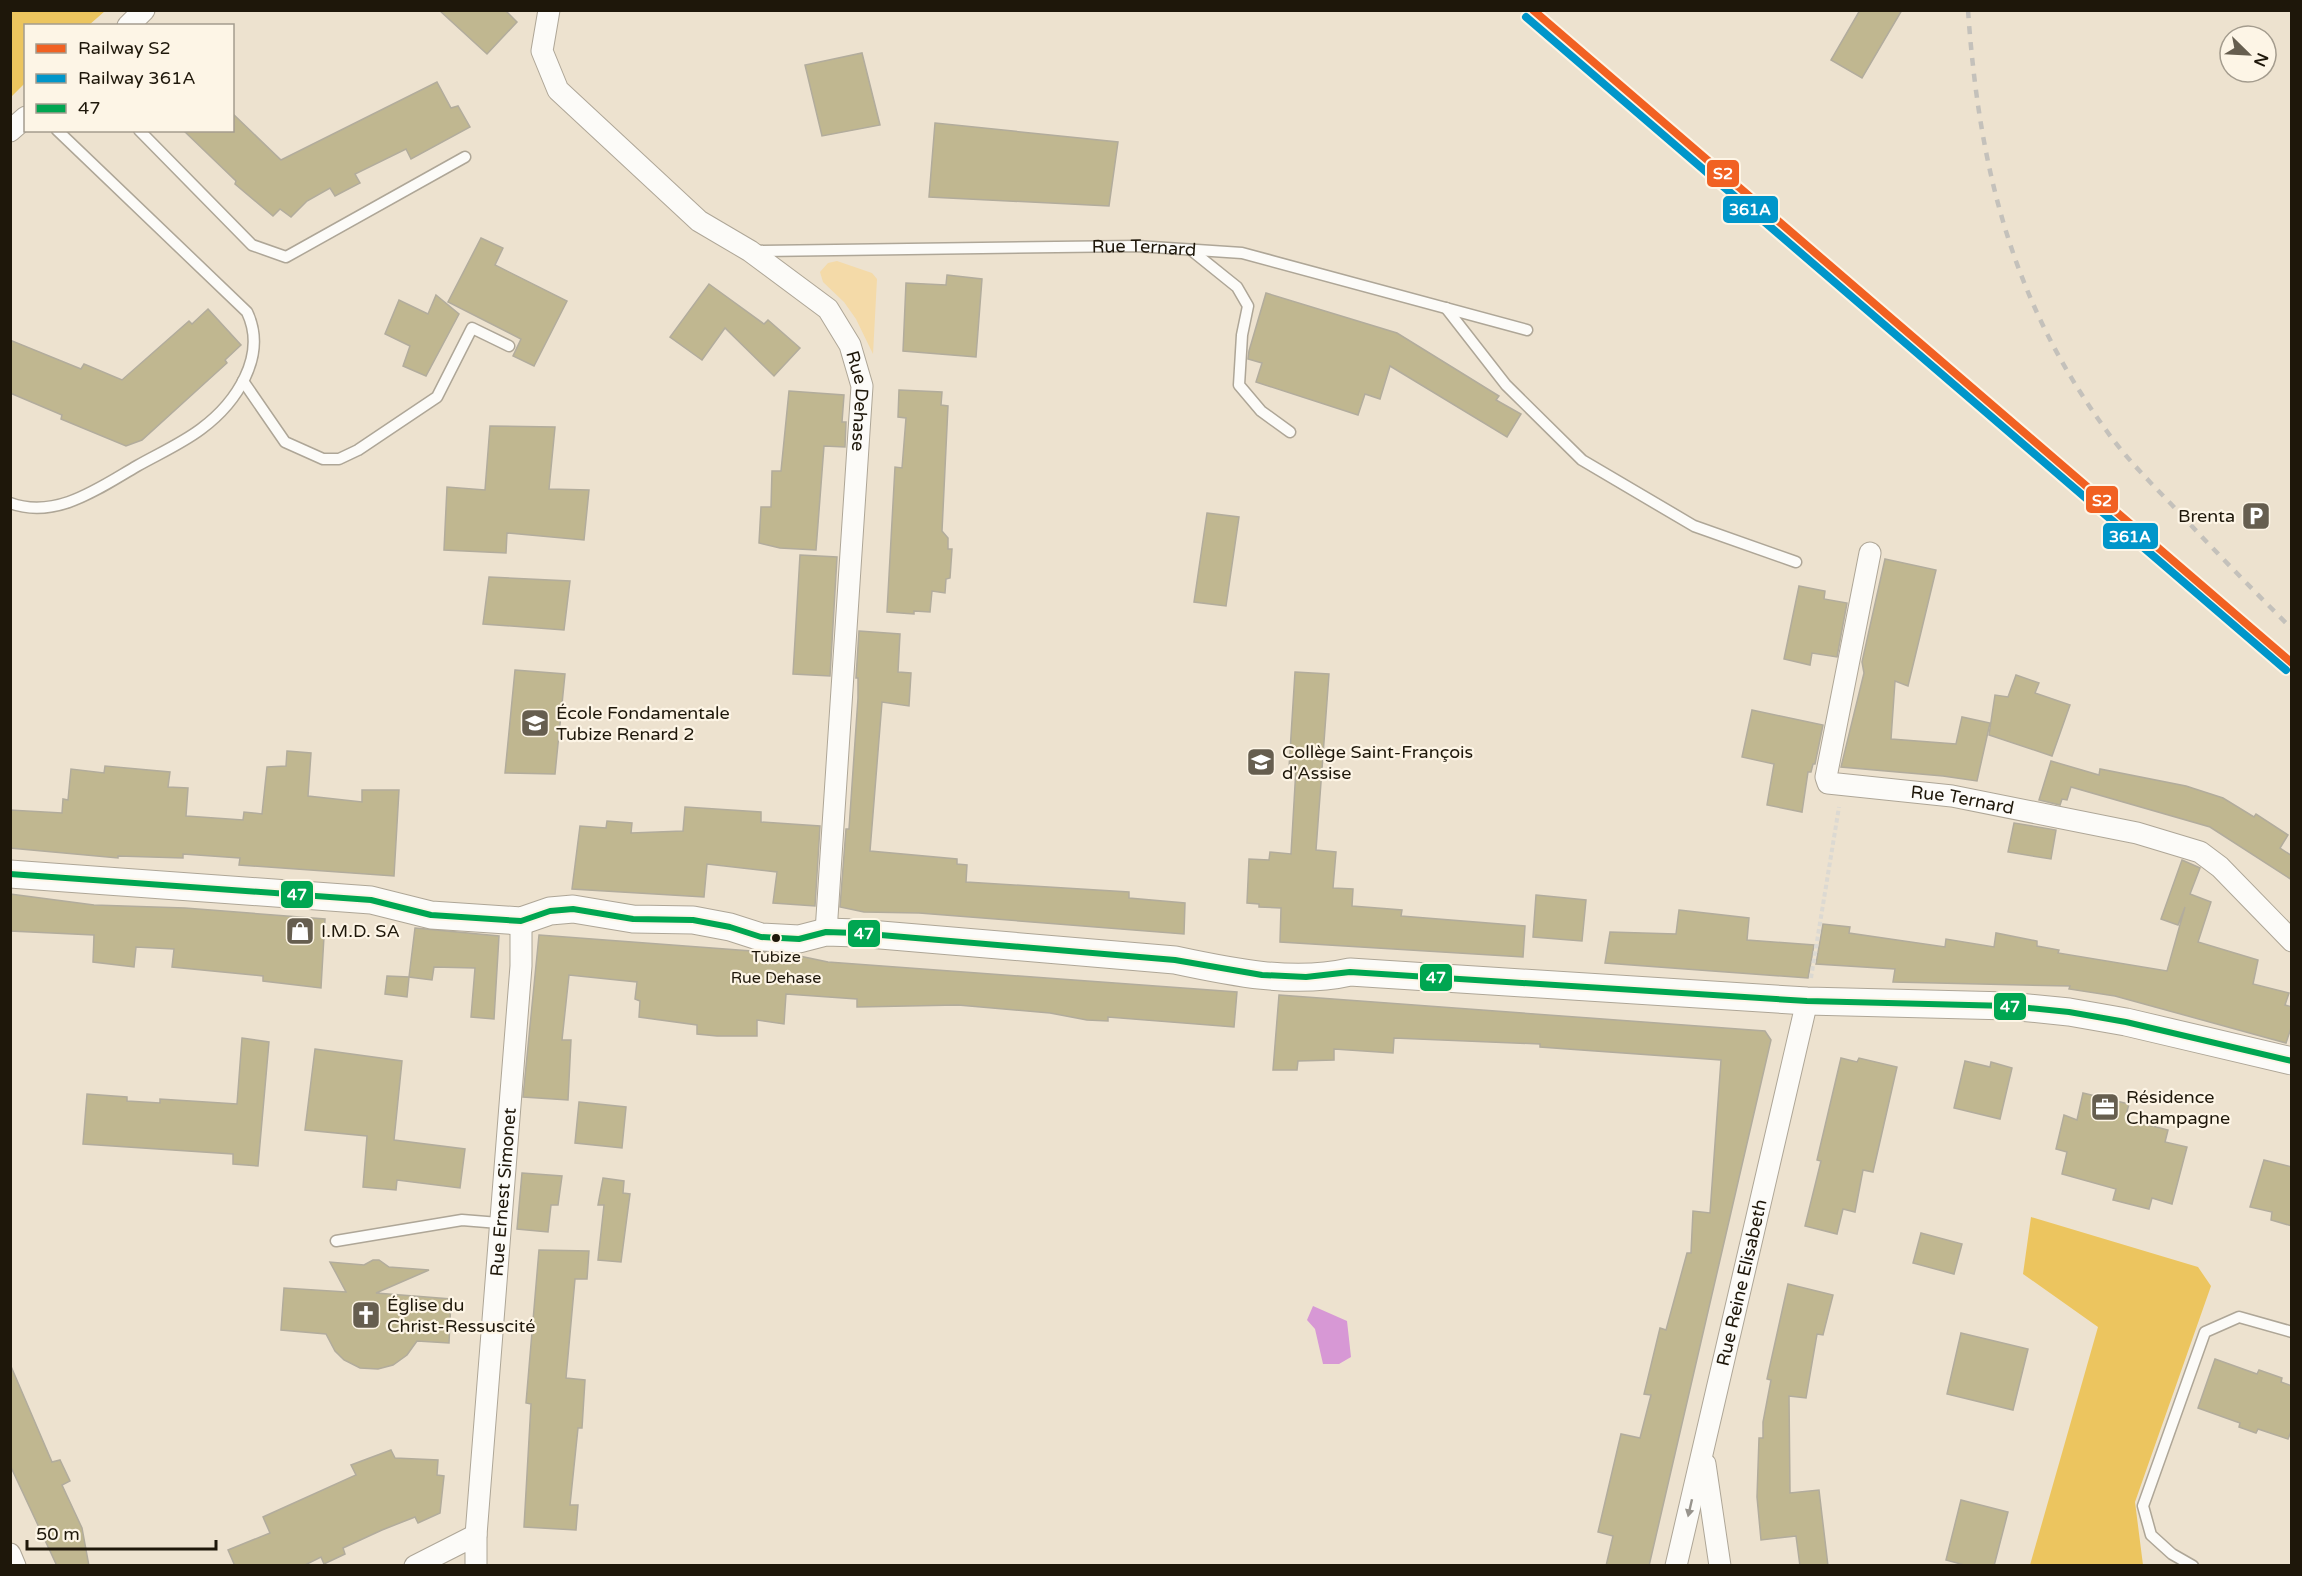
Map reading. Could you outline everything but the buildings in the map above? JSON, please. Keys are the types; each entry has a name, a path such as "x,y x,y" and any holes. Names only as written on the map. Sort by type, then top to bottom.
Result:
{"street":[{"path":"130,24 144,10"},
{"name":"Rue Dehase","path":"549,10 542,51 558,90 699,221 750,251 828,309 849,345 862,386 826,932"},
{"path":"10,131 24,119"},
{"path":"1843,786 1828,783 1826,777 1870,553"},
{"name":"Rue Ternard","path":"1843,786 1952,796 2137,833 2200,852 2220,867 2292,941"},
{"path":"10,874 371,900 431,915 521,921 550,912 573,909 633,919 693,920 730,927 761,938 799,939 826,932 1175,960 1225,970 1300,977 1324,978 1350,972 1807,1001 2008,1005 2126,1022 2292,1061"},
{"name":"Rue Ernest Simonet","path":"476,1566 476,1535 499,1223 521,966 521,921"},
{"name":"Rue Reine Elisabeth","path":"1676,1566 1807,1001"},
{"path":"1703,1451 1720,1566"},
{"path":"415,1566 476,1535"},
{"path":"10,1554 15,1566"}],"lane":[{"path":"10,503 40,508 64,504 91,492 200,430 230,401 243,381 250,368 255,338 247,312 224,287 59,132"},
{"path":"141,132 252,245 286,257 465,157"},
{"name":"Rue Ternard","path":"750,251 1137,246 1242,253 1527,330"},
{"path":"1190,250 1237,287 1248,306 1242,335 1239,385 1261,411 1290,432"},
{"path":"1446,308 1506,385 1582,460 1694,526 1796,562"},
{"path":"243,381 285,442 323,459 339,459 358,450 437,397 472,328 509,346"},
{"path":"336,1240 462,1220 499,1223"},
{"path":"2193,1566 2172,1554 2151,1535 2143,1506 2205,1332 2239,1317 2292,1332"}],"path":[{"path":"1807,1001 1843,786"}],"shaded area":[{"path":"11,10 105,10 90,24 24,24 24,84 11,97"},
{"path":"837,261 872,273 877,279 873,354 856,319 844,302 823,282 820,272 828,263"},
{"path":"2031,1217 2198,1267 2211,1286 2135,1502 2143,1565 2030,1565 2098,1327 2023,1274"},
{"path":"1313,1306 1347,1321 1351,1357 1339,1364 1323,1364 1315,1329 1307,1320"}],"railway":[{"path":"1968,10 1973,68 1992,178 2006,231 2024,282 2046,332 2074,381 2121,450 2292,629"}],"rail line":[{"name":"S2","path":"1533,10 2292,663"},
{"name":"361A","path":"1526,17 2286,670"}],"transit line":[{"name":"47","path":"10,874 371,900 431,915 521,921 550,911 573,909 633,919 693,920 730,927 761,937 799,939 826,932 857,933 1175,960 1262,975 1306,977 1350,972 1807,1001 2009,1006 2069,1012 2126,1022 2292,1061"}],"place":[{"name":"Brenta","path":"2256,516"},
{"name":"École Fondamentale Tubize Renard 2","path":"535,723"},
{"name":"Collège Saint-François d'Assise","path":"1261,762"},
{"name":"I.M.D. SA","path":"300,931"},
{"name":"Tubize Rue Dehase","path":"776,938"},
{"name":"Résidence Champagne","path":"2105,1107"},
{"name":"Église du Christ-Ressuscité","path":"366,1315"}]}
